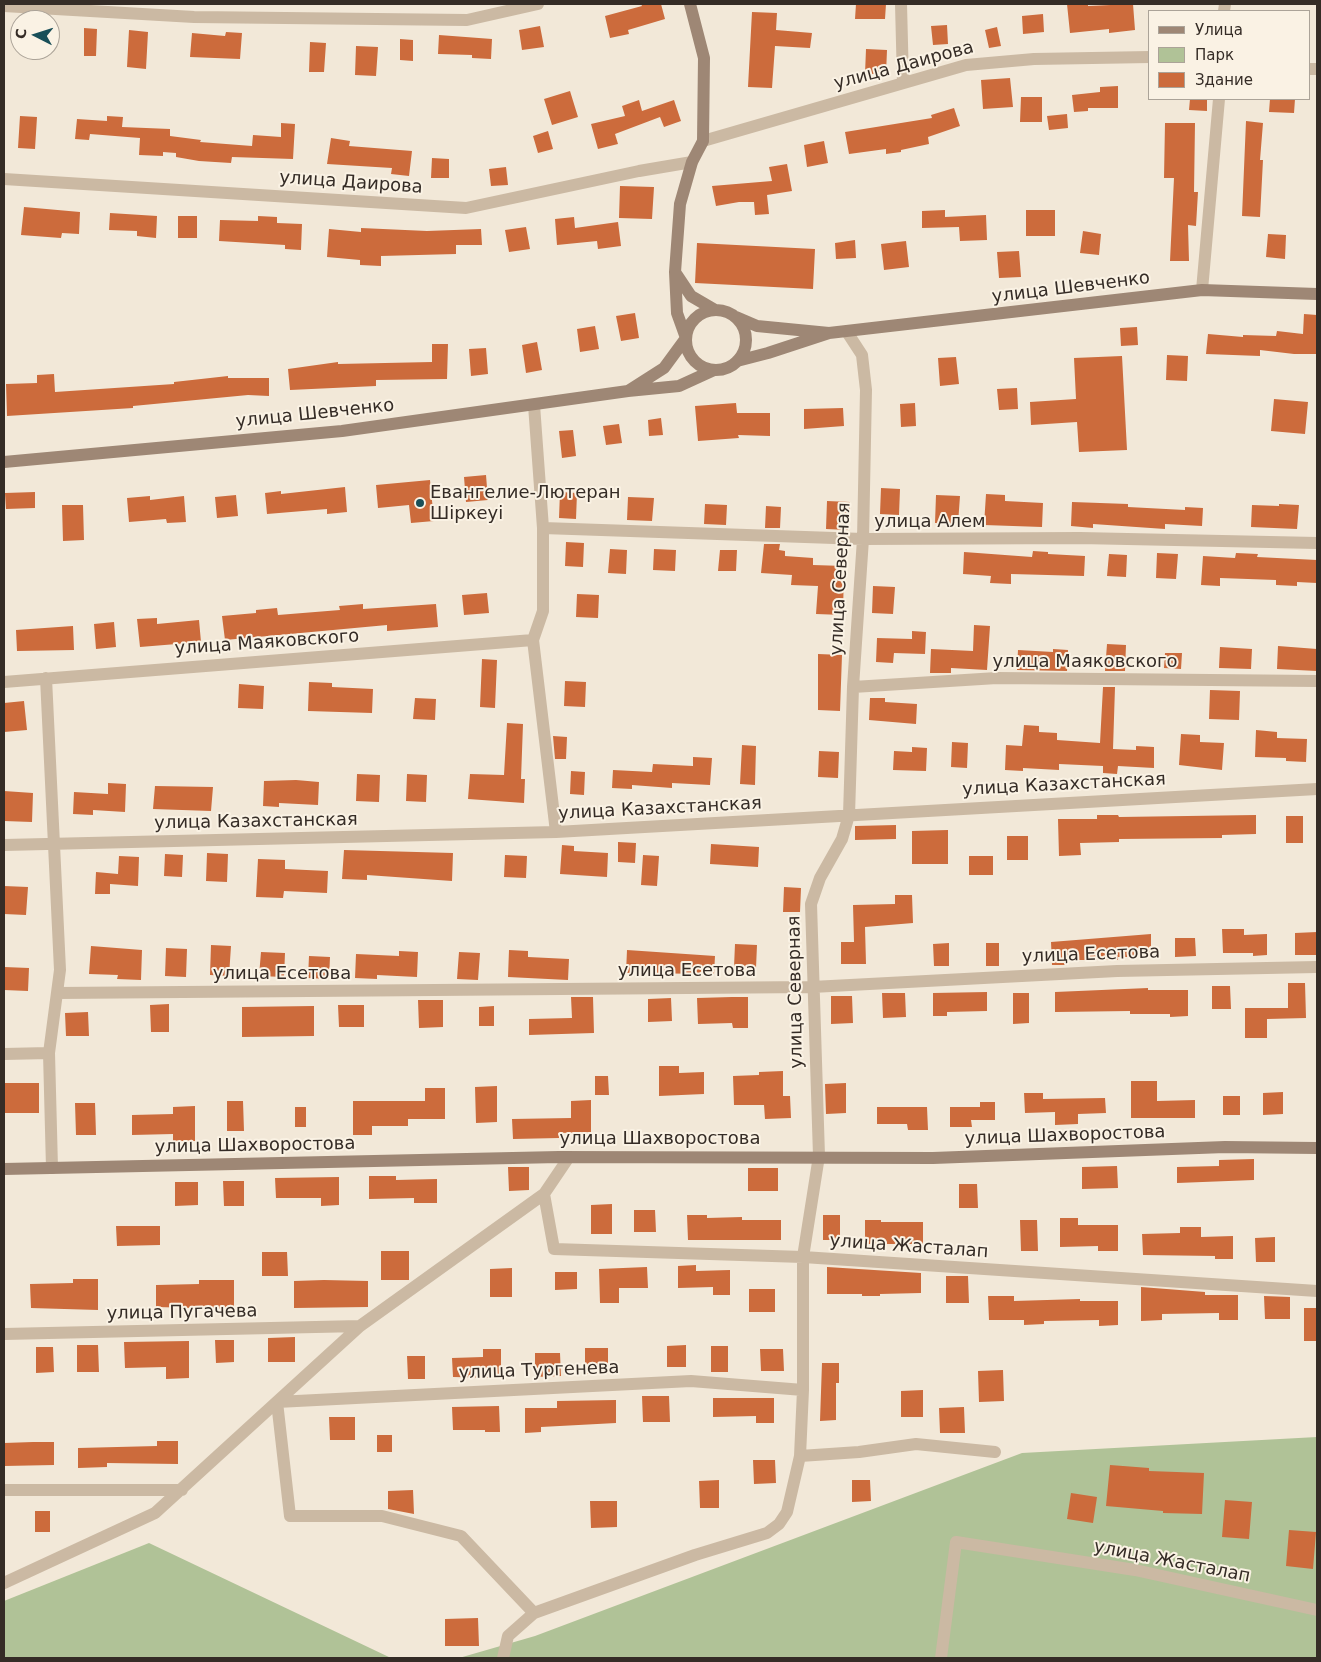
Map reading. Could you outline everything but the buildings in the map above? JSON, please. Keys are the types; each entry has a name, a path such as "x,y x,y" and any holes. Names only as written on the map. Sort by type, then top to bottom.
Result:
{"street":[{"path":"4,6 194,17 467,20 538,4"},
{"path":"690,4 704,58 703,142 692,162 680,204 676,272 676,313 686,338 687,348 697,363 714,370 727,368 737,361 829,333"},
{"path":"901,4 903,82"},
{"name":"улица Даирова","path":"703,142 966,65 1034,59 1148,56"},
{"path":"1202,290 1219,100"},
{"name":"улица Даирова","path":"4,179 466,208 639,171 692,162"},
{"path":"676,272 691,296 715,310"},
{"name":"улица Шевченко","path":"829,333 1202,290 1317,294"},
{"path":"628,391 664,368 686,338 692,322 706,311 726,312 757,326 829,333"},
{"path":"736,317 745,334 745,344 737,361"},
{"name":"улица Северная","path":"534,1613 695,1555 768,1533 779,1524 787,1512 800,1456 803,1390 803,1257 819,1156 812,987 811,904 820,878 842,839 849,815 852,687 863,539 866,390 862,355 847,332"},
{"name":"улица Шевченко","path":"4,462 342,431 628,391 679,386 714,370"},
{"path":"534,405 544,528 543,611 533,640 556,832"},
{"name":"улица Алем","path":"544,528 863,539 1080,538 1317,543"},
{"name":"улица Маяковского","path":"4,682 533,640"},
{"path":"46,678 60,970 49,1053 52,1168"},
{"name":"улица Маяковского","path":"852,687 997,678 1317,681"},
{"name":"улица Казахстанская","path":"4,845 556,832 1317,789"},
{"name":"улица Есетова","path":"56,994 812,987 1117,970 1317,966"},
{"path":"4,1054 49,1053"},
{"name":"улица Шахворостова","path":"4,1169 569,1157 819,1156 933,1158 1225,1147 1317,1148"},
{"path":"4,1583 155,1513 360,1326 544,1194 569,1157"},
{"name":"улица Жасталап","path":"544,1194 554,1248 803,1257 1317,1291"},
{"name":"улица Пугачева","path":"4,1334 360,1326"},
{"name":"улица Тургенева","path":"277,1402 691,1382 803,1390"},
{"path":"277,1402 290,1516 382,1516 461,1536 534,1613 508,1636 503,1658"},
{"path":"800,1456 859,1452 916,1444 994,1452"},
{"path":"4,1490 182,1490"},
{"name":"улица Жасталап","path":"942,1658 956,1542 1135,1570 1317,1610"}],"green space":[{"path":"1317,1437 1317,1658 459,1658 535,1636 1022,1453"},
{"path":"149,1543 391,1658 4,1658 4,1601"}],"place":[{"name":"Евангелие-Лютеран Шіркеуі","path":"420,503"}]}
